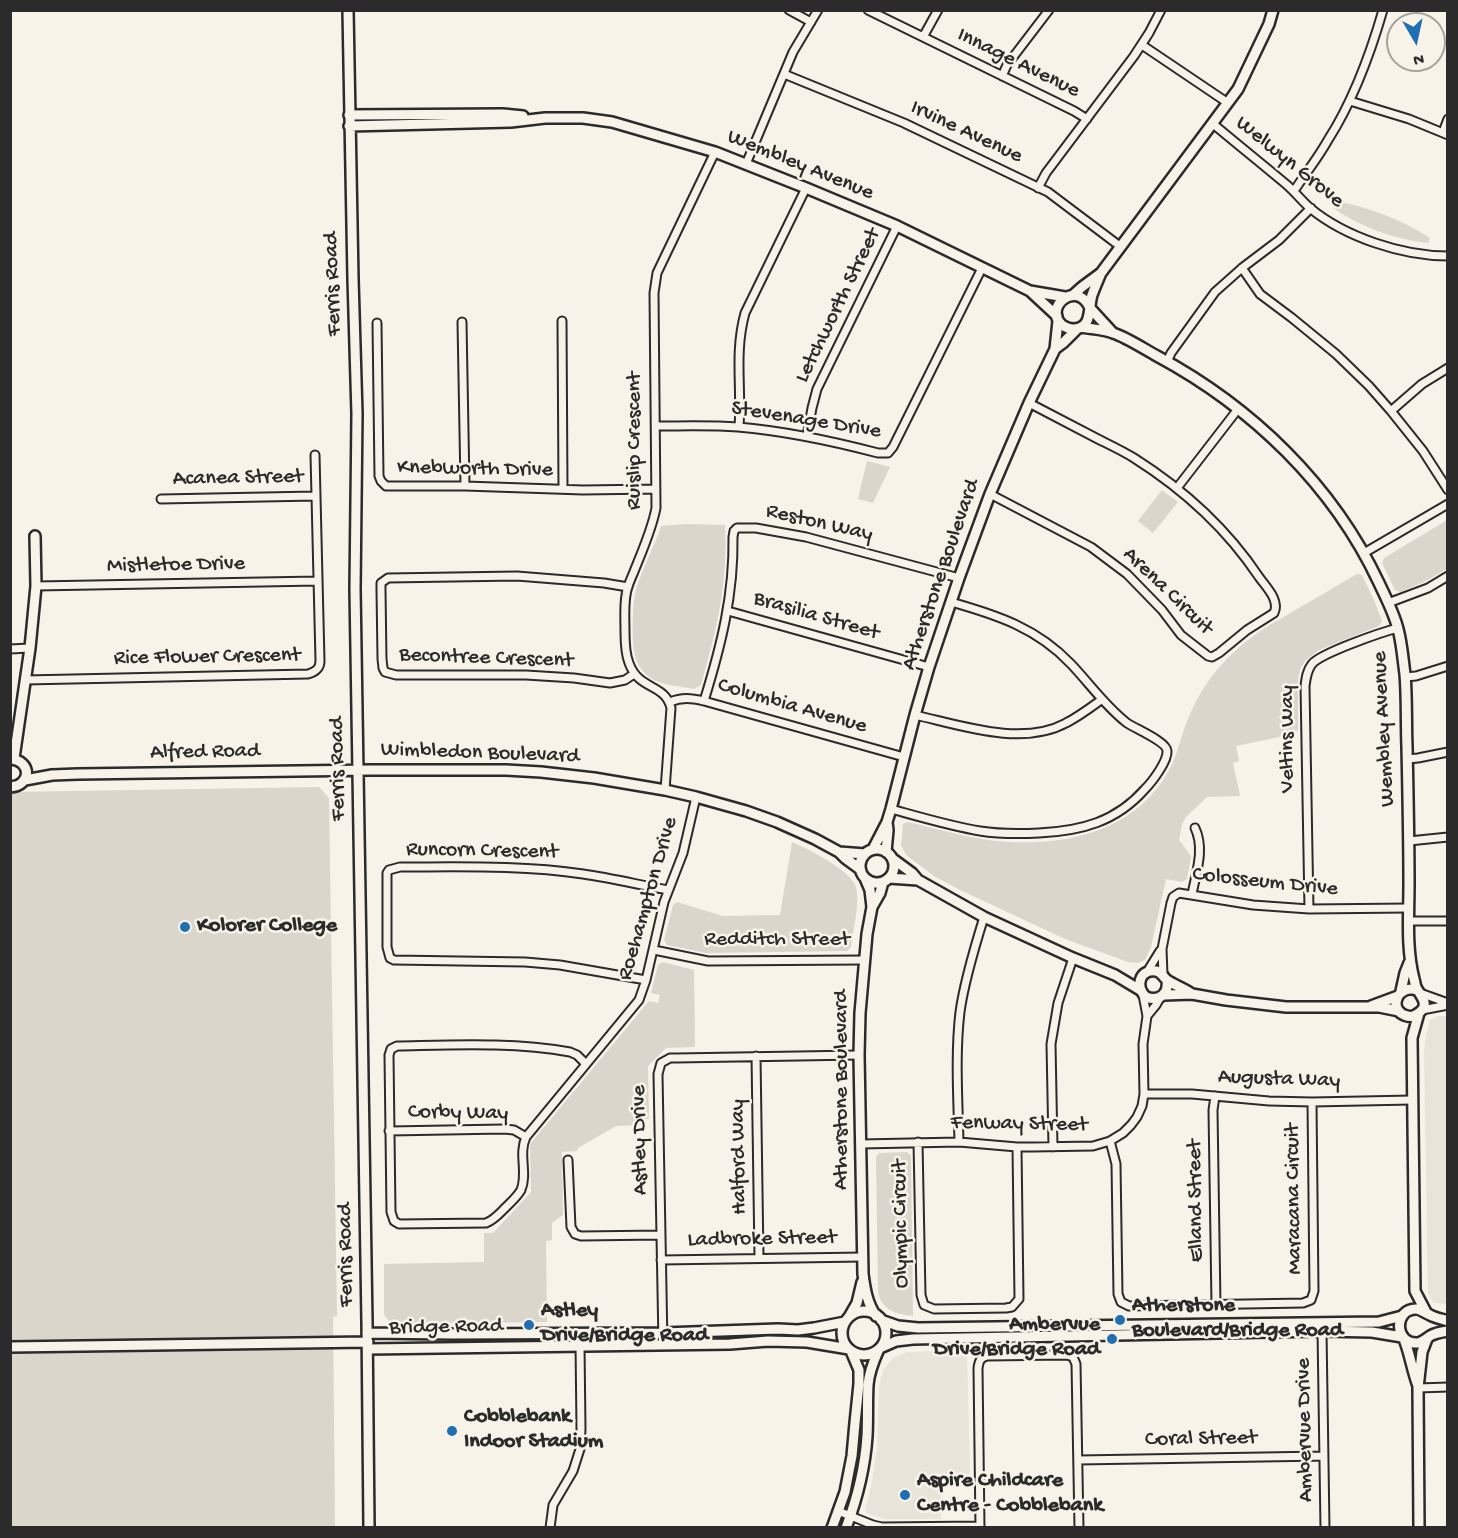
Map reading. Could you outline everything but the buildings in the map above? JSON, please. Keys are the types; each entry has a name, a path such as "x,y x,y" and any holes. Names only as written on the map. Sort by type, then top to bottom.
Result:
{"street":[{"name":"Ferris Road","path":"348,10 357,414 356,590 369,1527"},
{"path":"789,10 811,22"},
{"path":"746,164 793,52 818,10"},
{"name":"Innage Avenue","path":"868,10 1087,119"},
{"path":"923,37 938,10"},
{"path":"1002,76 1007,65 1048,10"},
{"path":"1038,188 1046,173 1142,45 1161,10"},
{"path":"1101,273 1089,307 1089,317 1079,328 1068,328 1061,324 1057,308 1061,300 1101,273 1238,89 1269,24 1273,10"},
{"path":"1294,190 1329,140 1350,101 1383,10"},
{"path":"1142,45 1227,103"},
{"name":"Irvine Avenue","path":"784,74 904,123 1038,188 1053,196 1121,247"},
{"path":"1350,101 1445,133 1448,119"},
{"name":"Wembley Avenue","path":"349,115 503,114 544,118 583,118 612,122 715,152 806,188 897,226 1030,291 1069,296"},
{"name":"Wembley Avenue","path":"349,126 511,122 544,118"},
{"name":"Welwyn Grove","path":"1212,123 1294,190 1311,208 1337,225 1357,236 1394,249 1448,256"},
{"name":"Ruislip Crescent","path":"634,674 626,654 625,604 628,587 655,518 656,508 654,293 657,273 715,152"},
{"path":"738,427 740,414 738,348 745,313 806,188"},
{"path":"1167,362 1215,292 1279,240 1311,208"},
{"name":"Letchworth Street","path":"807,436 817,389 897,226"},
{"name":"Stevenage Drive","path":"656,426 738,427 807,436 878,453 888,453 982,268"},
{"path":"1242,268 1260,294 1336,354 1369,386 1423,451 1448,490"},
{"name":"Wembley Avenue","path":"1030,291 1058,318"},
{"path":"1069,296 1082,298 1089,307"},
{"name":"Wembley Avenue","path":"1089,307 1113,333 1198,380 1238,409 1280,445 1334,507 1364,553 1398,628 1405,677 1409,963 1419,992"},
{"name":"Atherstone Boulevard","path":"869,852 887,822 929,667 990,494 1055,349 1058,318"},
{"path":"562,321 563,489"},
{"path":"462,322 465,486"},
{"name":"Knebworth Drive","path":"377,323 381,481 386,486 390,488 465,486 583,490 656,489"},
{"name":"Wembley Avenue","path":"1079,328 1113,333"},
{"name":"Atherstone Boulevard","path":"1055,349 1079,328"},
{"path":"1391,411 1422,384 1448,368"},
{"name":"Arena Circuit","path":"990,494 1091,547 1144,591 1181,635 1212,657 1246,630 1274,613 1276,609 1274,598 1231,541 1202,510 1177,488 1134,458 1029,403"},
{"path":"1177,488 1238,409"},
{"name":"Rice Flower Crescent","path":"25,680 313,673 317,670 320,664 315,455"},
{"name":"Acanea Street","path":"161,499 315,496"},
{"path":"1364,553 1448,504"},
{"name":"Reston Way","path":"704,701 728,611 733,574 734,531 737,528 756,528 806,537 959,578"},
{"path":"12,758 30,648 36,586 35,536"},
{"name":"Becontree Crescent","path":"628,587 517,576 388,578 381,583 382,659 385,672 396,675 526,675 610,683 619,682 634,674"},
{"path":"1388,603 1428,588 1448,576"},
{"name":"Mistletoe Drive","path":"36,586 318,581"},
{"path":"891,809 960,827 1003,834 1075,830 1106,820 1137,798 1154,779 1168,752 1165,744 1128,723 1101,700 1070,663 1043,640 1006,619 951,602"},
{"name":"Brasilia Street","path":"728,611 929,667"},
{"name":"Veltins Way","path":"1309,909 1305,686 1308,670 1321,657 1398,628"},
{"path":"10,649 30,648"},
{"path":"1405,677 1448,666"},
{"path":"634,674 644,683 663,692 668,696 670,702 672,716 665,790"},
{"name":"Columbia Avenue","path":"670,702 689,698 704,701 904,757"},
{"path":"915,715 993,733 1022,734 1064,724 1101,700"},
{"path":"1407,759 1448,752"},
{"name":"Alfred Road","path":"12,758 25,766 52,775"},
{"path":"25,766 25,780"},
{"name":"Alfred Road","path":"10,787 18,787 25,780 52,775 359,770"},
{"name":"Wimbledon Boulevard","path":"359,770 541,772 594,778 696,796 777,822 839,852 863,874"},
{"name":"Roehampton Drive","path":"525,1137 639,1000 668,890 683,853 696,796"},
{"name":"Atherstone Boulevard","path":"887,822 890,855"},
{"path":"1192,894 1201,847 1195,828"},
{"path":"1409,841 1448,837"},
{"path":"918,880 872,882 863,874 861,861 869,852 882,850 918,880 984,917 1115,975 1153,999 1162,996 1192,994 1286,1007 1379,1007 1412,1016 1448,1004"},
{"name":"Wimbledon Boulevard","path":"839,852 869,852"},
{"path":"886,880 893,871 890,855"},
{"name":"Runcorn Crescent","path":"646,980 560,965 525,962 394,960 390,958 387,947 387,873 389,870 400,867 530,869 582,874 668,890"},
{"name":"Atherstone Boulevard","path":"863,874 870,890 872,907 864,960 860,1012 863,1274 869,1305 879,1318"},
{"name":"Atherstone Boulevard","path":"872,907 886,880"},
{"name":"Colosseum Drive","path":"1145,974 1161,949 1173,897 1179,893 1253,904 1309,909 1409,908"},
{"path":"959,1142 960,1010 984,917"},
{"path":"1409,921 1448,921"},
{"name":"Colosseum Drive","path":"1161,949 1165,977"},
{"name":"Redditch Street","path":"654,950 708,961 864,960"},
{"path":"1053,1147 1051,1044 1058,1003 1073,958"},
{"name":"Wembley Avenue","path":"1400,994 1409,963"},
{"path":"1115,975 1145,974 1157,971 1192,994"},
{"path":"1142,992 1140,982 1145,974"},
{"path":"1162,996 1167,988 1165,977"},
{"path":"1368,1007 1407,989 1448,1004"},
{"name":"Fenway Street","path":"861,1144 959,1142 1017,1147 1053,1147 1093,1146 1110,1141 1123,1133 1137,1117 1142,1106 1144,1094 1143,1044 1147,1017 1142,992"},
{"path":"1419,992 1424,999 1412,1038 1415,1291 1431,1318 1433,1328 1422,1352 1418,1388 1419,1527"},
{"path":"1400,994 1396,1003 1412,1038"},
{"name":"Fenway Street","path":"1147,1017 1162,996"},
{"path":"525,1137 522,1147 523,1180 520,1191 494,1219 479,1224 399,1224 393,1221 389,1131 389,1055 394,1047 522,1046 570,1052 586,1064"},
{"name":"Astley Drive","path":"663,1344 659,1066 670,1058 859,1055"},
{"name":"Halford Way","path":"756,1056 759,1258"},
{"name":"Augusta Way","path":"1144,1094 1192,1094 1269,1101 1312,1102 1412,1100"},
{"name":"Elland Street","path":"1215,1096 1213,1110 1216,1305"},
{"name":"Maracana Circuit","path":"1110,1141 1116,1164 1118,1294 1121,1302 1129,1306 1303,1303 1308,1302 1314,1296 1312,1102"},
{"name":"Corby Way","path":"389,1131 504,1129 514,1130 525,1137"},
{"name":"Olympic Circuit","path":"918,1142 921,1295 924,1305 934,1309 1006,1308 1012,1307 1019,1299 1017,1147"},
{"path":"568,1160 570,1223 575,1234 581,1236 660,1235"},
{"name":"Ladbroke Street","path":"661,1260 863,1257"},
{"name":"Atherstone Boulevard","path":"846,1321 857,1303 863,1274"},
{"path":"1415,1291 1399,1324 1418,1388"},
{"path":"832,1527 845,1492 852,1456 859,1384 859,1368 845,1344 842,1333 846,1321 858,1313 870,1313 898,1326 918,1328 1379,1322 1416,1309 1448,1321"},
{"path":"846,1527 859,1488 867,1438 868,1384 871,1370 885,1337 885,1331 879,1318"},
{"name":"Bridge Road","path":"368,1341 464,1334 798,1330 814,1329 846,1321"},
{"path":"850,1350 866,1355 896,1341 913,1339 1322,1331 1381,1333 1403,1337 1413,1343 1422,1342 1437,1333 1448,1330"},
{"name":"Ambervue Drive","path":"1322,1331 1325,1527"},
{"name":"Bridge Road","path":"10,1347 368,1341 580,1345 730,1344 768,1341 807,1342 850,1350"},
{"path":"550,1527 553,1505 573,1471 580,1449 580,1345"},
{"path":"838,1511 882,1527 980,1527 979,1361 987,1356 1067,1355 1073,1357 1076,1364 1079,1527"},
{"path":"1418,1388 1448,1388"},
{"name":"Coral Street","path":"1078,1460 1324,1456"}],"shaded area":[{"path":"1336,201 1361,207 1396,220 1430,238 1428,243 1402,239 1355,221 1333,208"},
{"path":"867,461 890,467 873,503 858,499"},
{"path":"1162,490 1178,502 1153,533 1138,521"},
{"path":"1447,520 1447,569 1400,592 1395,590 1382,563 1384,558"},
{"path":"725,525 725,567 720,606 701,685 694,689 665,684 647,675 637,662 633,635 636,590 661,526"},
{"path":"1357,574 1362,575 1382,621 1379,626 1319,650 1306,660 1300,669 1298,679 1298,730 1294,734 1236,746 1239,761 1233,763 1240,796 1207,797 1186,817 1179,840 1191,856 1187,879 1182,882 1166,879 1151,947 1145,960 1138,963 1128,962 1065,939 958,889 934,876 906,855 901,845 903,824 907,822 988,840 1043,842 1095,831 1119,821 1140,806 1159,786 1173,762 1194,705 1218,668 1239,647 1263,629"},
{"path":"319,787 329,798 337,1316 333,1317 335,1527 11,1527 10,792"},
{"path":"792,842 838,867 856,887 856,917 851,947 847,951 706,953 667,945 664,940 673,905 677,902 723,916 780,915"},
{"path":"663,962 694,970 695,1047 666,1048 648,1066 649,1119 643,1119 643,1125 616,1126 578,1148 577,1151 562,1152 563,1215 552,1223 552,1240 546,1241 547,1322 392,1324 384,1315 384,1264 484,1262 484,1233 493,1233 531,1192 530,1144 649,1001 658,1003 660,995 651,993 658,965"},
{"path":"1438,1016 1448,1016 1447,1304 1434,1303 1428,1294 1424,1051 1430,1020"},
{"path":"907,1152 911,1156 913,1316 890,1310 882,1303 878,1291 876,1157 879,1153"},
{"path":"967,1350 970,1474 941,1475 941,1519 885,1519 866,1513 877,1449 879,1386 883,1370 893,1358 907,1352"}],"place":[{"name":"Kolorer College","path":"185,927"},
{"name":"Atherstone Boulevard/Bridge Road","path":"1120,1320"},
{"name":"Astley Drive/Bridge Road","path":"529,1325"},
{"name":"Ambervue Drive/Bridge Road","path":"1112,1339"},
{"name":"Cobblebank Indoor Stadium","path":"452,1431"},
{"name":"Aspire Childcare Centre - Cobblebank","path":"905,1495"}]}
